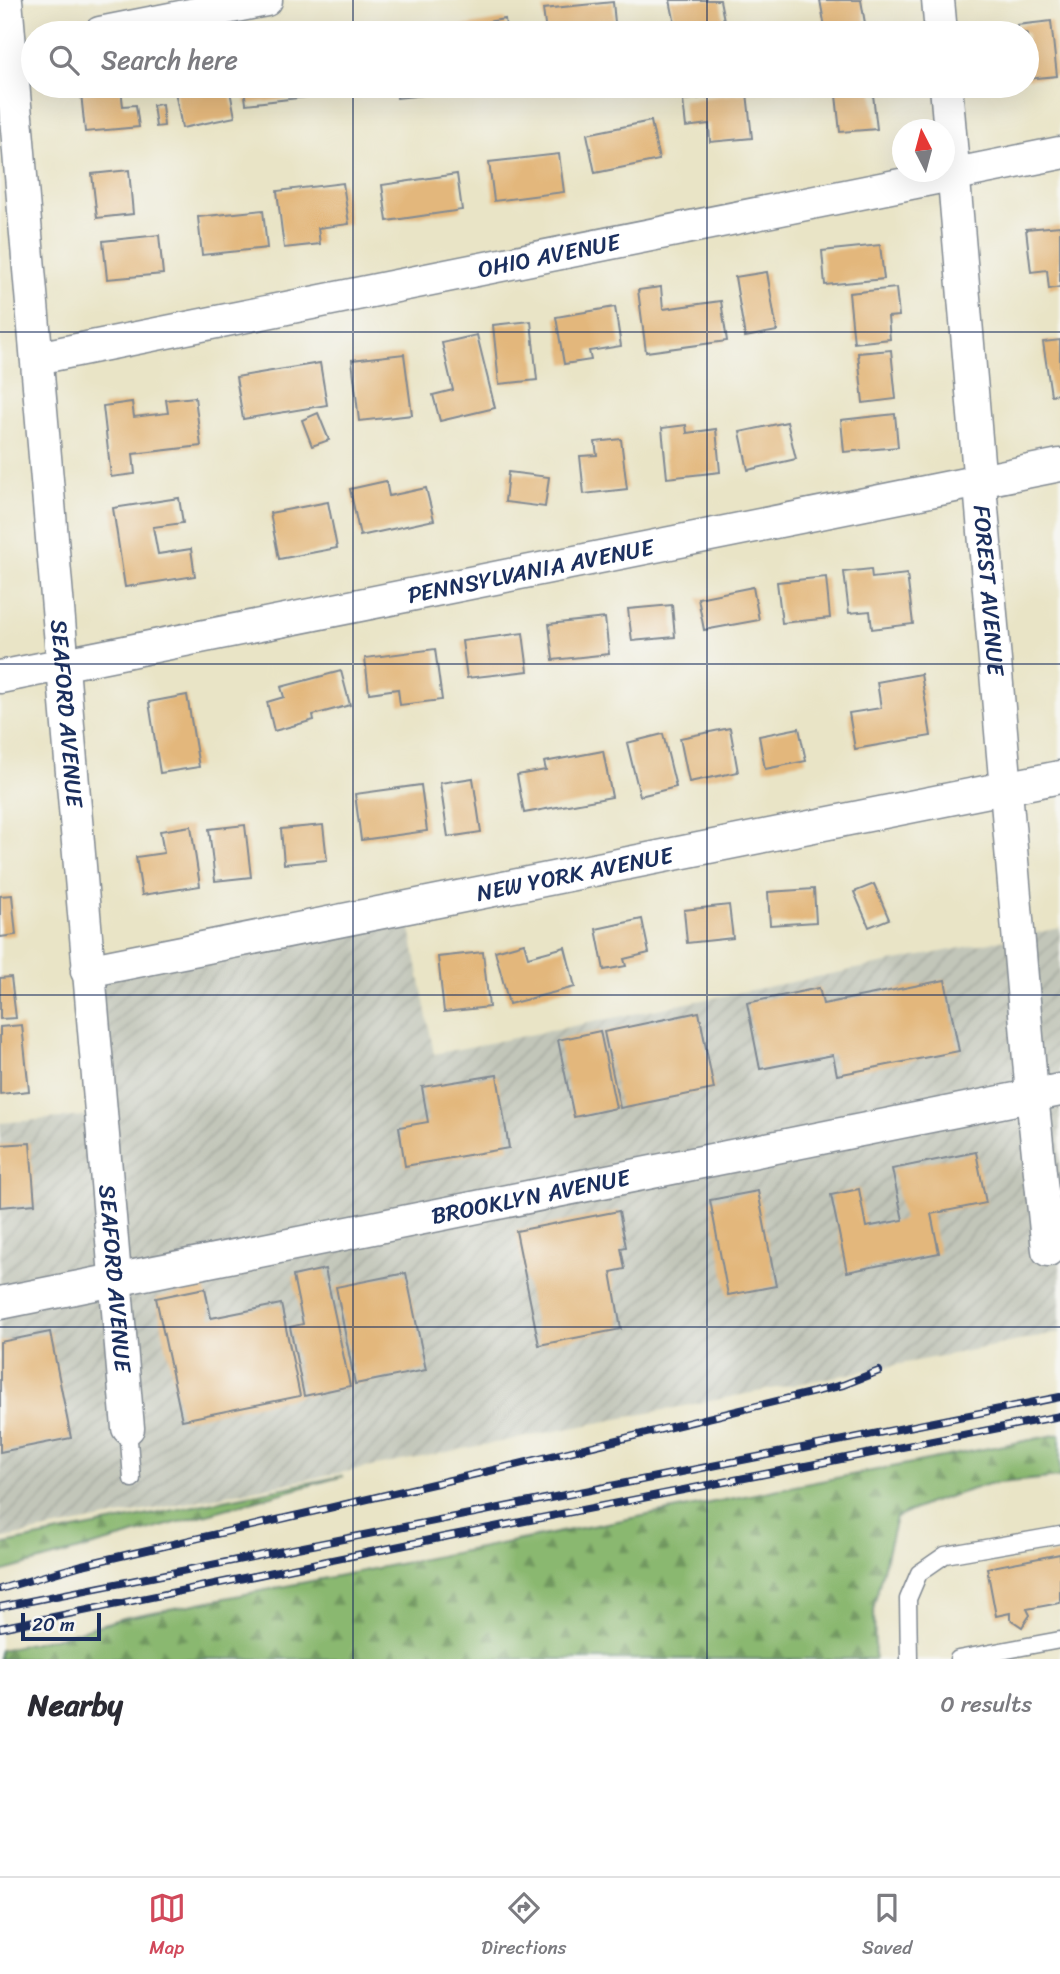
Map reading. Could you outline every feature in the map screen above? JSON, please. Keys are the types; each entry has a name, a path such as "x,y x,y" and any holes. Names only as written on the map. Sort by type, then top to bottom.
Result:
{"street":[{"name":"SEAFORD AVENUE","path":"6,0 21,46"},
{"path":"160,21 266,0"},
{"path":"938,0 940,21"},
{"name":"SEAFORD AVENUE","path":"24,98 37,358 128,1427"},
{"name":"FOREST AVENUE","path":"947,98 949,119"},
{"name":"OHIO AVENUE","path":"955,174 1060,153"},
{"name":"OHIO AVENUE","path":"37,358 913,182"},
{"name":"FOREST AVENUE","path":"954,182 1005,788 1046,1092 1048,1250"},
{"name":"PENNSYLVANIA AVENUE","path":"0,677 1060,465"},
{"name":"NEW YORK AVENUE","path":"88,971 1060,778"},
{"name":"BROOKLYN AVENUE","path":"0,1303 1046,1092"}],"lane":[{"path":"128,1427 132,1479"},
{"path":"909,1659 908,1599 919,1573 945,1555 1060,1535"},
{"path":"958,1659 1060,1640"}],"shaded area":[{"path":"409,923 434,1054 1060,928 1060,1333 0,1539 0,1123 109,1114 90,981"}],"green space":[{"path":"1060,1434 1060,1477 989,1484 929,1503 896,1518 874,1605 875,1659 0,1659 0,1650 123,1618"},
{"path":"343,1476 33,1563 0,1572 0,1545"}],"building":[{"path":"670,0 720,0 724,20 674,21"},
{"path":"820,0 861,0 865,21 824,21"},
{"path":"613,2 615,21 544,21 543,9"},
{"path":"1051,21 1057,76 1039,78 1039,22"},
{"path":"82,98 122,98 123,106 136,105 139,127 85,132"},
{"path":"176,98 231,98 235,117 182,128"},
{"path":"245,98 297,98 246,104"},
{"path":"748,98 752,138 710,142 709,124 686,127 683,100"},
{"path":"836,98 873,98 877,129 840,132"},
{"path":"162,104 164,126 156,127 153,105"},
{"path":"651,121 659,160 595,173 587,134"},
{"path":"559,154 564,192 494,201 489,162"},
{"path":"129,170 133,214 97,218 92,174"},
{"path":"457,174 462,210 387,221 382,185"},
{"path":"343,183 349,224 318,228 320,244 284,248 277,191"},
{"path":"263,210 267,248 202,255 198,217"},
{"path":"1060,226 1060,287 1049,289 1047,270 1031,272 1026,229"},
{"path":"159,235 163,274 107,279 103,241"},
{"path":"880,245 884,279 825,285 822,251"},
{"path":"767,272 777,331 745,337 735,277"},
{"path":"661,287 663,309 721,301 727,341 646,352 638,290"},
{"path":"896,288 899,316 888,317 890,339 854,343 849,293"},
{"path":"615,307 621,346 589,351 591,360 564,364 556,317"},
{"path":"531,321 537,380 499,384 493,325"},
{"path":"477,335 495,408 440,421 433,395 453,390 442,343"},
{"path":"1060,340 1060,394 1051,395 1043,342"},
{"path":"891,350 896,399 863,403 858,353"},
{"path":"404,354 412,415 359,421 352,360"},
{"path":"320,363 327,405 243,419 236,377"},
{"path":"195,397 201,446 133,454 135,474 111,477 103,406 132,402 134,417 168,413 166,400"},
{"path":"318,413 329,440 312,446 302,420"},
{"path":"895,414 898,447 844,452 841,420"},
{"path":"787,422 796,459 748,470 740,432"},
{"path":"686,425 687,433 716,429 720,472 667,478 662,428"},
{"path":"621,439 627,489 584,494 580,456 597,455 595,442"},
{"path":"508,472 549,477 545,507 505,502"},
{"path":"386,481 389,496 426,488 434,520 360,536 350,489"},
{"path":"179,498 183,523 153,527 158,554 191,549 195,576 125,587 113,508"},
{"path":"328,502 337,548 279,559 270,513"},
{"path":"871,569 872,578 907,574 913,624 872,629 870,611 849,613 844,572"},
{"path":"826,577 830,618 782,623 777,582"},
{"path":"753,587 759,620 704,630 698,598"},
{"path":"672,605 675,637 632,641 628,609"},
{"path":"605,618 609,654 553,660 549,624"},
{"path":"523,633 528,671 467,678 462,641"},
{"path":"435,649 442,700 400,705 398,689 369,693 365,658"},
{"path":"341,671 350,705 313,715 314,720 274,731 267,702 284,697 281,687"},
{"path":"921,674 931,736 855,749 849,713 881,708 877,682"},
{"path":"187,695 199,767 160,773 149,702"},
{"path":"730,728 738,772 689,782 680,738"},
{"path":"799,728 806,761 765,769 759,736"},
{"path":"663,734 676,787 640,796 627,743"},
{"path":"603,751 612,797 524,813 517,775 546,770 544,762"},
{"path":"473,778 481,832 448,837 440,783"},
{"path":"421,785 427,831 361,840 355,794"},
{"path":"245,825 251,877 215,881 209,829"},
{"path":"323,825 327,860 284,864 281,829"},
{"path":"191,826 200,886 142,895 136,857 164,853 160,831"},
{"path":"874,884 889,919 869,927 854,892"},
{"path":"814,889 816,922 770,925 768,892"},
{"path":"12,895 16,935 0,937 0,896"},
{"path":"729,905 733,938 687,943 684,910"},
{"path":"642,919 649,953 624,959 626,966 604,970 596,929"},
{"path":"524,943 528,957 565,947 575,987 509,1004 495,951"},
{"path":"483,952 489,1007 444,1012 438,957"},
{"path":"11,977 16,1018 0,1019 0,978"},
{"path":"945,980 959,1051 837,1075 833,1055 760,1069 747,1003 819,988 823,1004"},
{"path":"699,1012 714,1089 620,1108 604,1032"},
{"path":"22,1025 29,1091 0,1094 0,1027"},
{"path":"600,1031 616,1108 574,1117 558,1040"},
{"path":"497,1075 509,1148 405,1166 399,1127 428,1122 422,1087"},
{"path":"30,1143 35,1204 0,1207 0,1145"},
{"path":"976,1152 986,1203 931,1214 939,1253 847,1272 831,1195 859,1189 866,1227 903,1220 892,1169"},
{"path":"758,1191 776,1286 728,1295 710,1200"},
{"path":"619,1211 626,1247 621,1248 625,1269 611,1272 621,1329 539,1345 516,1231"},
{"path":"325,1269 350,1386 304,1396 290,1327 303,1324 293,1276"},
{"path":"406,1273 426,1370 355,1384 336,1287"},
{"path":"205,1288 211,1318 281,1304 300,1396 182,1420 156,1298"},
{"path":"50,1332 71,1438 0,1452 0,1342"},
{"path":"1060,1554 1060,1603 1027,1609 1030,1615 1022,1627 1010,1619 1010,1613 996,1616 987,1568"}],"railway":[{"path":"0,1589 82,1565 498,1469 843,1385 879,1371"},
{"path":"0,1607 1060,1397"},
{"path":"0,1628 449,1536 1060,1416"}]}
